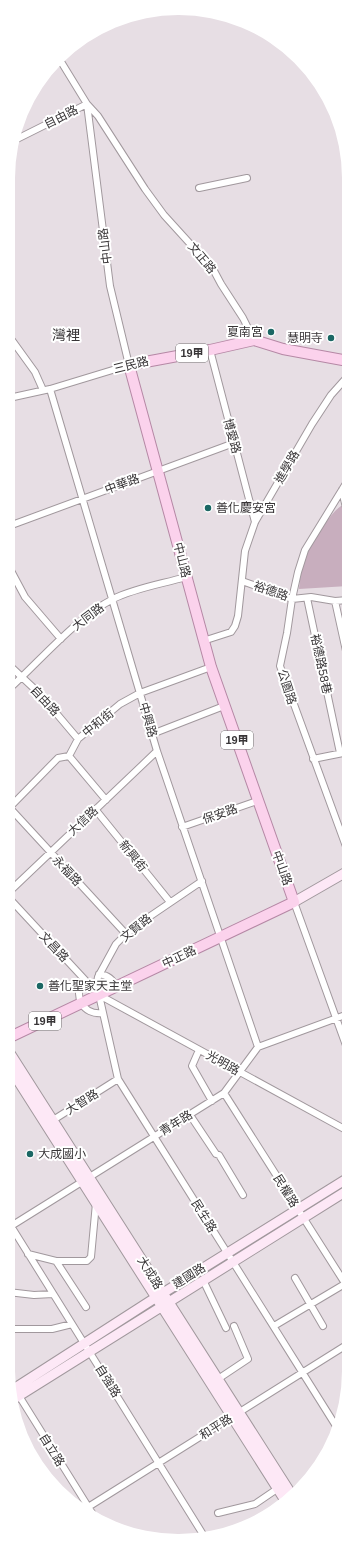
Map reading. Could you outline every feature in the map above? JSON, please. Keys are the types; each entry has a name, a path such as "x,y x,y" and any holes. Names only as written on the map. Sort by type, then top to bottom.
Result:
{"main road":[{"name":"三民路","path":"129,365 254,340"},
{"path":"254,340 283,349 342,360"},
{"name":"中山路","path":"129,365 203,641 224,706 294,902"},
{"name":"中正路","path":"15,1035 294,902 342,874"},
{"name":"大成路","path":"15,1062 50,1122 164,1304 235,1415 289,1491"},
{"name":"大成路","path":"15,1074 50,1122"},
{"name":"大成路","path":"86,1180 96,1203 159,1295"},
{"name":"建國路","path":"86,1347 159,1295 342,1182"},
{"name":"建國路","path":"16,1390 86,1347 164,1304 342,1194"},
{"name":"大成路","path":"164,1304 218,1379 235,1415 282,1496"}],"street":[{"name":"中山路","path":"62,64 87,104 110,286 129,365"},
{"name":"自由路","path":"21,137 87,104"},
{"name":"文正路","path":"87,104 98,116 145,189 164,215 213,269 243,318 254,340"},
{"path":"199,188 247,178"},
{"path":"15,344 35,372 43,390"},
{"name":"博愛路","path":"210,350 255,522"},
{"name":"三民路","path":"15,397 50,389 129,365"},
{"name":"進學路","path":"203,641 231,632 235,626 245,551 255,522 312,424 331,395 342,383"},
{"name":"中興路","path":"50,389 157,751 258,1047"},
{"name":"中華路","path":"15,524 234,443"},
{"name":"公園路","path":"342,490 306,550 298,572 280,666 342,836"},
{"name":"大同路","path":"15,684 61,639 93,613 112,600 186,576"},
{"path":"15,578 25,597 61,639"},
{"name":"裕德路","path":"242,581 292,599 307,598 342,600"},
{"name":"裕德路58巷","path":"307,598 340,753"},
{"path":"335,601 342,633"},
{"name":"中和街","path":"69,756 78,740 120,704 140,693 211,667"},
{"name":"自由路","path":"15,672 40,694 78,740"},
{"path":"152,734 224,706"},
{"name":"大信路","path":"15,886 157,751"},
{"path":"313,759 340,753"},
{"path":"15,802 58,758 69,756 106,800"},
{"name":"保安路","path":"182,827 258,801"},
{"name":"新興街","path":"95,810 170,902"},
{"name":"永福路","path":"15,814 126,934"},
{"name":"文賢路","path":"99,995 97,982 99,974 116,944 126,934 202,881"},
{"name":"中山路","path":"294,902 342,1035"},
{"name":"文昌路","path":"15,905 99,995"},
{"path":"99,974 105,975 116,987"},
{"path":"84,980 78,993 81,1004 90,1012 96,1014 103,1013"},
{"name":"民生路","path":"99,995 118,1079 333,1422"},
{"name":"光明路","path":"99,995 342,1128"},
{"path":"258,1047 342,1016"},
{"name":"青年路","path":"15,1224 224,1093 258,1047"},
{"path":"199,1050 192,1066 212,1101"},
{"name":"大智路","path":"50,1122 118,1079"},
{"name":"民權路","path":"224,1093 342,1277"},
{"path":"190,1115 216,1154 219,1155 243,1195"},
{"path":"28,1254 56,1261 87,1261 91,1257 96,1203"},
{"name":"自強路","path":"15,1234 202,1533"},
{"path":"56,1261 86,1307"},
{"path":"295,1278 322,1326"},
{"path":"203,1280 226,1328"},
{"path":"274,1326 310,1304 342,1288"},
{"path":"15,1293 34,1295 53,1294"},
{"path":"15,1329 52,1329 72,1324"},
{"path":"218,1379 248,1359 234,1326"},
{"name":"和平路","path":"89,1506 342,1348"},
{"name":"自立路","path":"17,1395 83,1502"},
{"path":"218,1513 255,1504 277,1489"}],"shaded area":[{"path":"342,506 342,586 299,589 300,577 308,552 326,522 336,510"}],"place":[{"name":"夏南宮","path":"271,332"},
{"name":"慧明寺","path":"331,338"},
{"name":"善化慶安宮","path":"208,508"},
{"name":"善化聖家天主堂","path":"40,986"},
{"name":"大成國小","path":"30,1154"}],"district":[{"name":"灣裡","path":"66,335"}]}
